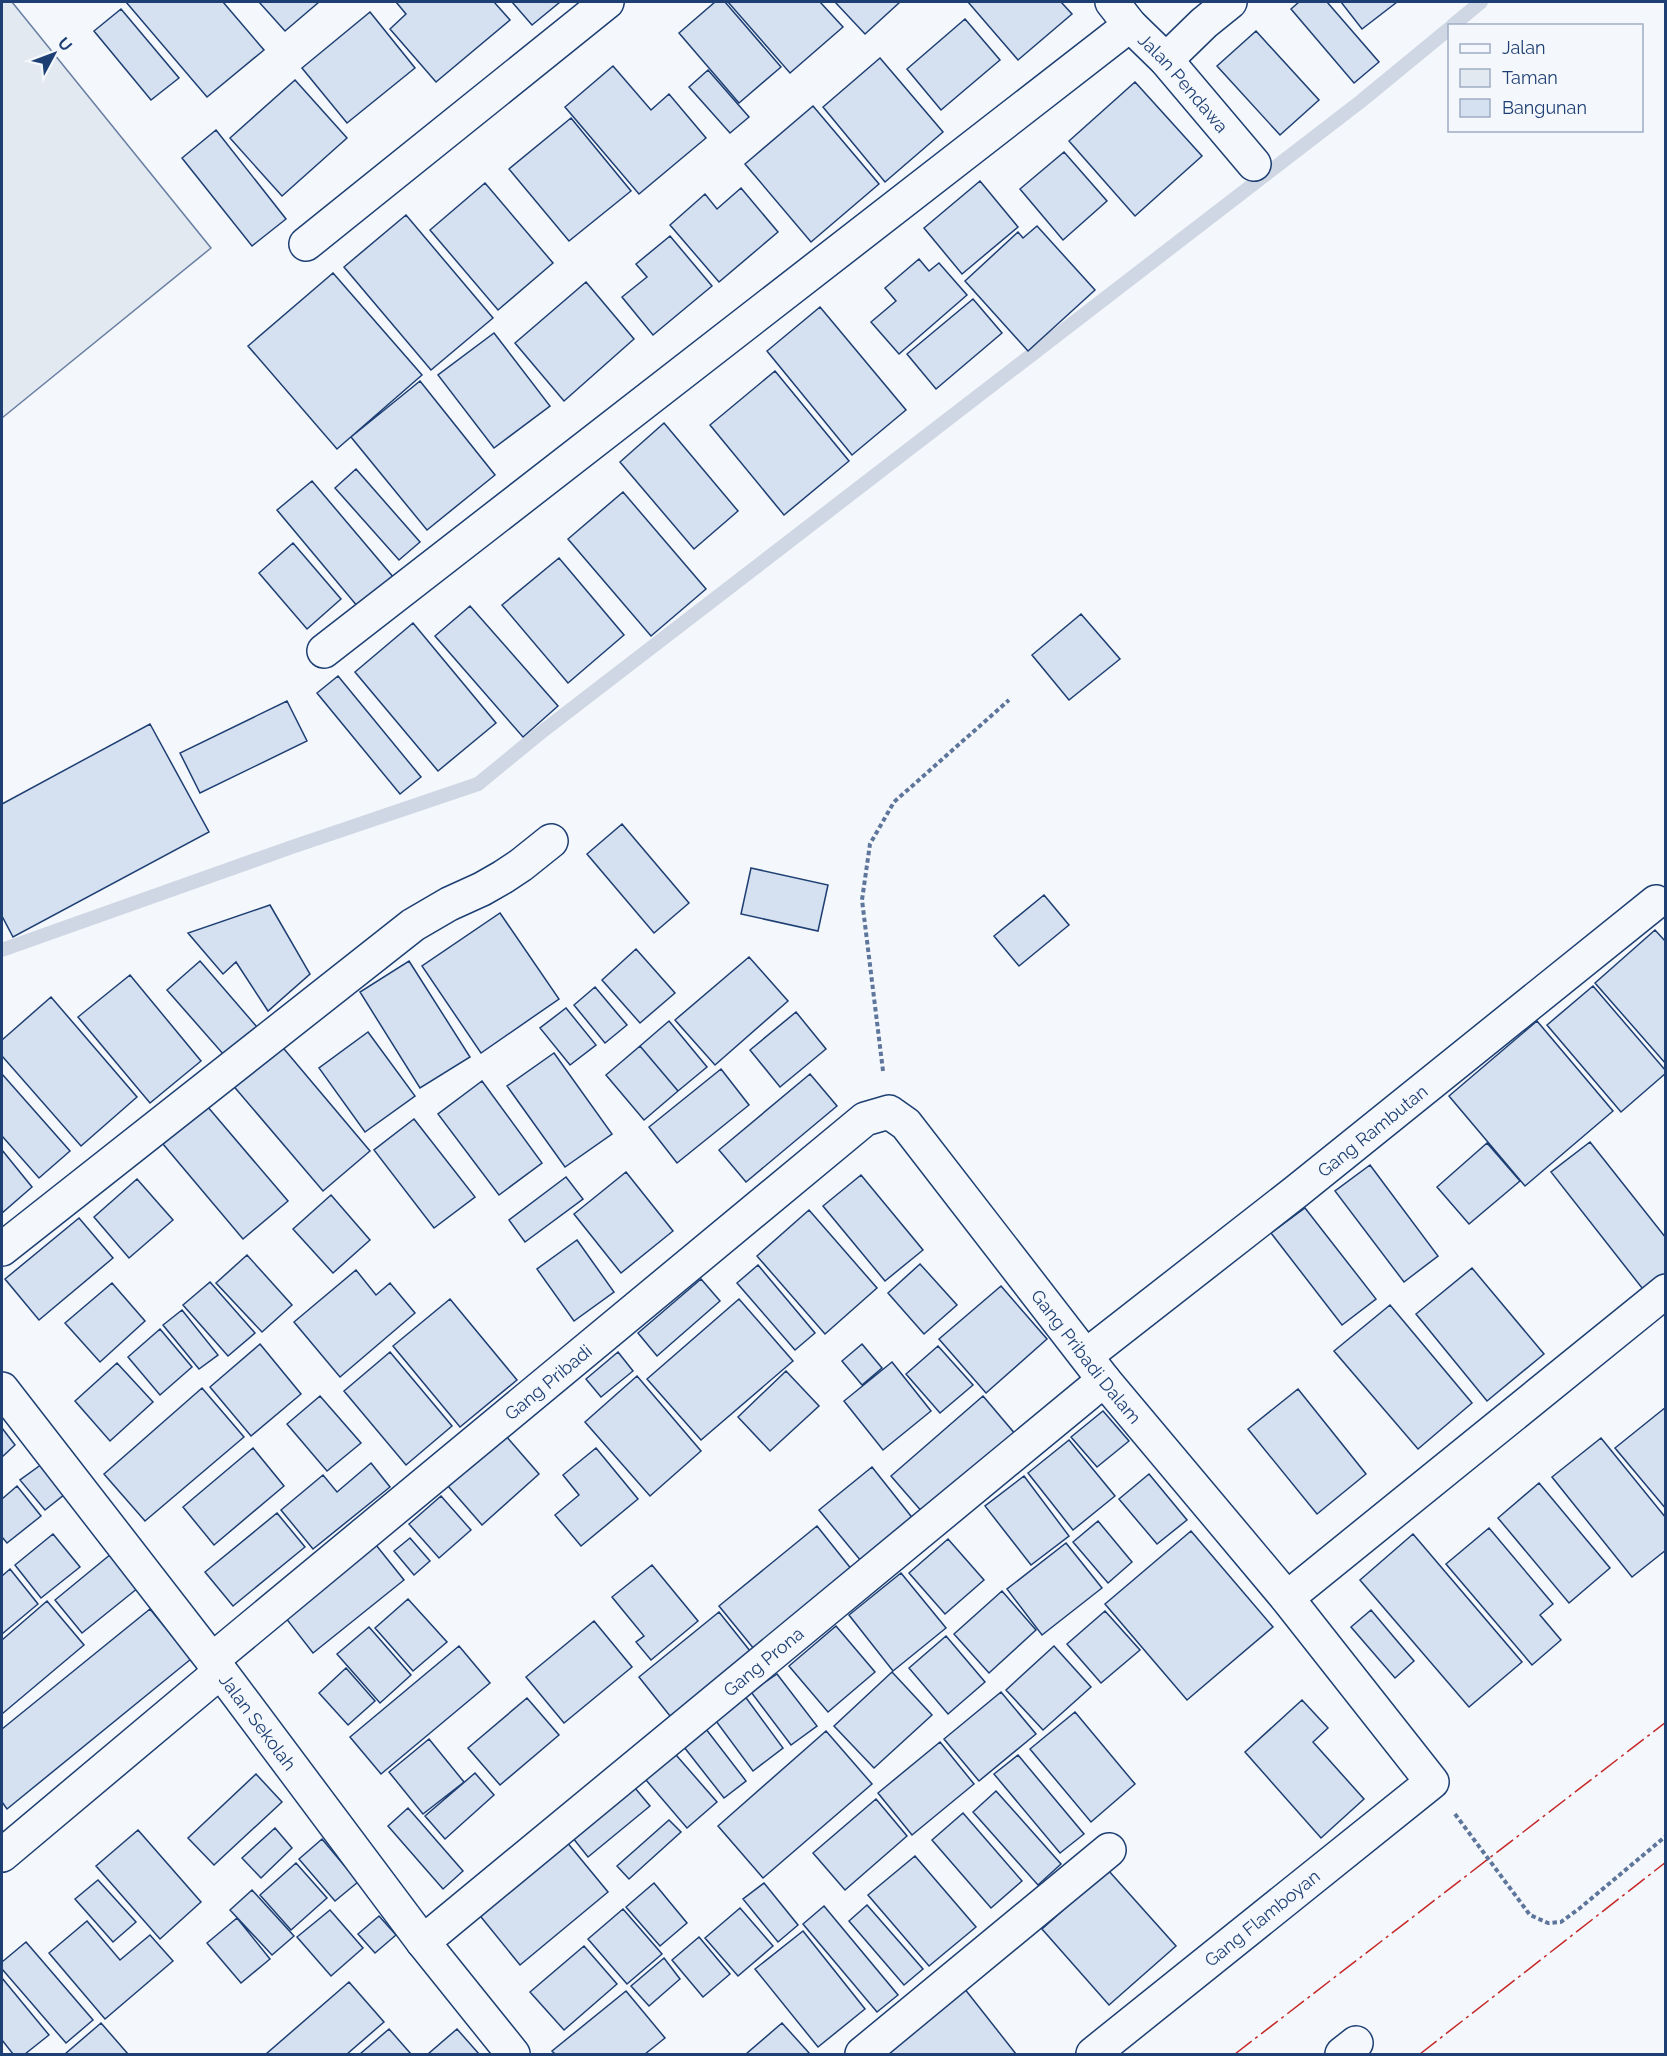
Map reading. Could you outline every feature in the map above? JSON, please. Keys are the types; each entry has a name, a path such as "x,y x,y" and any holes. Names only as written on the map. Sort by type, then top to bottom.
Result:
{"street":[{"path":"306,244 607,2"},
{"path":"1166,60 1230,2"},
{"path":"324,651 1121,13"},
{"name":"Jalan Pendawa","path":"1121,13 1166,60 1254,164"},
{"path":"2,1249 413,925 503,877 551,841"},
{"name":"Gang Rambutan","path":"1095,1368 1306,1184 1656,902"},
{"name":"Gang Pribadi Dalam","path":"889,1112 906,1124 1095,1368 1287,1598 1432,1782"},
{"name":"Gang Pribadi","path":"2,1855 216,1666 865,1119 889,1112"},
{"path":"1287,1598 1665,1291"},
{"name":"Gang Prona","path":"423,1942 1095,1368"},
{"name":"Jalan Sekolah","path":"2,1389 216,1666 503,2051"},
{"name":"Gang Flamboyan","path":"1093,2055 1432,1782"},
{"path":"862,2055 1109,1850"}],"path":[{"path":"889,1112 862,900 870,844 894,802 1010,700"},
{"path":"1432,1782 1530,1915 1548,1923 1561,1922 1581,1908 1665,1836"}],"green space":[{"path":"2,2 12,2 211,248 2,418"}],"building":[{"path":"126,2 223,2 264,50 207,97"},
{"path":"259,2 319,2 285,31"},
{"path":"396,2 494,2 510,20 436,82 390,29 406,14"},
{"path":"512,2 560,2 532,25"},
{"path":"715,2 725,2 781,67 739,103 679,33"},
{"path":"728,2 820,2 843,27 790,73"},
{"path":"835,2 900,2 865,34"},
{"path":"968,2 1061,2 1072,14 1018,60"},
{"path":"1299,2 1327,2 1379,62 1354,83 1291,9"},
{"path":"1341,2 1397,2 1362,29"},
{"path":"121,9 179,78 151,100 94,31"},
{"path":"370,12 415,68 347,123 302,68"},
{"path":"965,19 1000,60 941,110 907,69"},
{"path":"1256,31 1319,100 1280,135 1217,66"},
{"path":"880,58 943,132 885,182 823,107"},
{"path":"613,66 651,110 669,94 706,138 639,194 565,107"},
{"path":"708,70 749,117 730,133 689,87"},
{"path":"295,80 347,138 282,196 230,138"},
{"path":"1135,82 1202,156 1135,216 1069,141"},
{"path":"813,106 879,184 811,242 745,164"},
{"path":"571,118 631,191 569,241 509,169"},
{"path":"216,130 286,219 252,246 182,158"},
{"path":"1064,152 1107,201 1063,240 1020,189"},
{"path":"980,181 1018,227 962,274 924,228"},
{"path":"485,183 553,263 498,310 430,230"},
{"path":"741,188 778,232 719,282 670,225 705,194 717,209"},
{"path":"406,215 493,318 431,370 344,267"},
{"path":"1037,226 1095,290 1028,351 965,281 1018,232 1023,238"},
{"path":"670,236 712,286 653,335 622,297 647,277 636,264"},
{"path":"919,259 929,271 939,263 967,295 899,354 871,322 896,301 885,288"},
{"path":"333,273 422,375 337,449 248,346"},
{"path":"586,282 634,339 564,401 515,343"},
{"path":"973,299 1002,333 936,389 907,354"},
{"path":"820,307 906,410 852,455 767,351"},
{"path":"494,333 550,406 494,448 438,375"},
{"path":"775,371 849,461 784,515 710,425"},
{"path":"420,381 495,475 427,530 351,437"},
{"path":"664,423 738,511 694,549 620,462"},
{"path":"356,469 420,542 399,560 335,488"},
{"path":"312,481 394,578 358,607 277,510"},
{"path":"623,492 706,589 651,636 568,539"},
{"path":"293,543 341,599 307,629 259,573"},
{"path":"559,558 624,635 568,683 502,605"},
{"path":"470,606 558,706 523,737 435,636"},
{"path":"1081,614 1120,659 1069,700 1032,655"},
{"path":"413,623 496,723 438,771 355,672"},
{"path":"338,676 421,777 400,794 317,693"},
{"path":"287,701 307,741 200,793 180,753"},
{"path":"150,724 209,832 13,937 2,916 2,804"},
{"path":"622,824 689,903 654,933 587,854"},
{"path":"751,868 828,885 818,931 741,914"},
{"path":"1044,895 1069,925 1019,966 994,936"},
{"path":"270,905 310,974 268,1011 236,962 223,974 188,933"},
{"path":"500,913 559,999 481,1053 422,966"},
{"path":"1655,930 1666,942 1666,1064 1595,983"},
{"path":"636,949 675,993 640,1023 602,980"},
{"path":"749,957 788,1001 715,1065 675,1020"},
{"path":"200,961 257,1027 224,1055 167,990"},
{"path":"409,961 470,1057 420,1088 360,992"},
{"path":"130,975 201,1061 150,1103 78,1017"},
{"path":"1593,986 1666,1071 1621,1112 1547,1025"},
{"path":"595,987 627,1025 605,1043 574,1005"},
{"path":"51,997 137,1097 81,1146 2,1056 2,1040"},
{"path":"566,1008 596,1045 570,1065 540,1028"},
{"path":"796,1012 826,1049 780,1087 750,1050"},
{"path":"669,1021 707,1067 678,1091 640,1046"},
{"path":"1537,1021 1613,1111 1525,1186 1449,1096"},
{"path":"368,1032 415,1096 365,1132 319,1068"},
{"path":"279,1043 370,1151 323,1191 231,1083"},
{"path":"640,1046 678,1091 644,1120 606,1075"},
{"path":"554,1053 612,1134 565,1167 507,1086"},
{"path":"721,1069 749,1105 677,1163 649,1127"},
{"path":"2,1074 70,1151 39,1178 2,1136"},
{"path":"810,1074 837,1106 746,1182 719,1150"},
{"path":"482,1081 542,1163 499,1195 438,1114"},
{"path":"207,1106 288,1201 243,1239 163,1144"},
{"path":"414,1119 475,1197 434,1228 374,1150"},
{"path":"1590,1142 1666,1238 1666,1278 1646,1293 1551,1172"},
{"path":"1487,1143 1520,1181 1469,1224 1437,1187"},
{"path":"2,1150 32,1187 2,1213"},
{"path":"1370,1165 1438,1256 1404,1282 1335,1191"},
{"path":"626,1172 673,1231 621,1273 574,1214"},
{"path":"861,1175 923,1250 885,1281 823,1206"},
{"path":"566,1177 583,1199 525,1242 509,1220"},
{"path":"137,1179 173,1220 129,1258 94,1217"},
{"path":"331,1195 370,1240 333,1273 293,1229"},
{"path":"1305,1208 1376,1299 1342,1325 1271,1233"},
{"path":"809,1210 877,1288 825,1334 757,1256"},
{"path":"79,1218 113,1258 39,1320 5,1279"},
{"path":"577,1240 614,1292 574,1321 537,1269"},
{"path":"247,1255 292,1305 262,1332 216,1283"},
{"path":"920,1264 957,1305 924,1334 888,1293"},
{"path":"758,1265 815,1333 795,1350 737,1283"},
{"path":"1472,1268 1544,1354 1487,1401 1416,1314"},
{"path":"356,1270 376,1295 390,1283 415,1313 340,1377 294,1322"},
{"path":"701,1279 720,1301 657,1356 638,1333"},
{"path":"210,1282 255,1333 228,1356 183,1305"},
{"path":"112,1283 145,1321 100,1362 65,1323"},
{"path":"1001,1286 1047,1339 986,1393 939,1339"},
{"path":"450,1299 517,1380 460,1427 393,1346"},
{"path":"739,1299 793,1361 701,1440 647,1379"},
{"path":"1390,1305 1472,1403 1418,1449 1334,1351"},
{"path":"182,1310 218,1355 199,1369 163,1325"},
{"path":"160,1329 192,1367 160,1395 128,1357"},
{"path":"260,1344 301,1394 251,1436 210,1387"},
{"path":"862,1344 882,1368 862,1385 842,1361"},
{"path":"938,1346 973,1385 940,1413 906,1374"},
{"path":"390,1352 452,1426 406,1465 344,1391"},
{"path":"618,1352 633,1371 601,1397 586,1379"},
{"path":"892,1362 931,1411 883,1450 844,1401"},
{"path":"117,1363 153,1402 110,1441 75,1401"},
{"path":"786,1371 819,1406 770,1451 738,1417"},
{"path":"637,1376 701,1451 650,1496 585,1422"},
{"path":"202,1388 244,1437 145,1521 104,1474"},
{"path":"1298,1389 1366,1474 1317,1514 1248,1429"},
{"path":"320,1396 361,1443 327,1471 287,1424"},
{"path":"983,1396 1022,1442 930,1521 891,1476"},
{"path":"1666,1407 1666,1509 1615,1448"},
{"path":"1103,1411 1129,1441 1097,1467 1071,1437"},
{"path":"2,1428 15,1445 2,1457"},
{"path":"506,1436 539,1474 482,1525 448,1486"},
{"path":"1601,1438 1666,1518 1666,1550 1632,1577 1552,1477"},
{"path":"1069,1440 1115,1496 1073,1530 1028,1473"},
{"path":"253,1448 284,1486 214,1545 183,1507"},
{"path":"596,1448 638,1499 581,1546 555,1515 579,1495 563,1475"},
{"path":"371,1463 390,1487 313,1549 281,1510 323,1475 337,1492"},
{"path":"42,1464 65,1494 45,1510 20,1480"},
{"path":"872,1467 918,1525 866,1567 819,1510"},
{"path":"1149,1474 1187,1520 1157,1544 1119,1499"},
{"path":"1024,1476 1069,1536 1031,1565 985,1506"},
{"path":"1539,1483 1610,1568 1569,1603 1498,1518"},
{"path":"17,1486 41,1516 7,1543 2,1537 2,1499"},
{"path":"441,1496 471,1530 439,1558 409,1524"},
{"path":"277,1513 305,1547 233,1606 205,1572"},
{"path":"1098,1521 1132,1562 1108,1583 1073,1542"},
{"path":"817,1526 860,1580 763,1660 719,1606"},
{"path":"1489,1528 1553,1604 1540,1615 1561,1640 1532,1665 1446,1564"},
{"path":"1191,1531 1273,1627 1187,1700 1105,1604"},
{"path":"53,1534 80,1567 41,1598 15,1565"},
{"path":"1413,1534 1522,1662 1469,1707 1360,1580"},
{"path":"410,1538 430,1561 414,1575 394,1551"},
{"path":"948,1539 984,1580 945,1614 909,1573"},
{"path":"1066,1543 1102,1588 1042,1635 1007,1589"},
{"path":"376,1545 404,1580 313,1653 285,1617"},
{"path":"111,1554 138,1588 82,1633 55,1600"},
{"path":"652,1565 698,1621 651,1660 636,1642 644,1636 612,1597"},
{"path":"10,1569 38,1604 2,1634 2,1576"},
{"path":"901,1573 946,1628 893,1671 849,1615"},
{"path":"1002,1591 1036,1630 989,1673 954,1634"},
{"path":"408,1599 447,1642 413,1671 375,1628"},
{"path":"47,1601 84,1645 2,1714 2,1640"},
{"path":"150,1609 191,1659 7,1809 2,1802 2,1729"},
{"path":"1371,1610 1414,1661 1395,1678 1351,1627"},
{"path":"1105,1611 1140,1650 1101,1683 1067,1644"},
{"path":"719,1612 758,1661 678,1726 639,1677"},
{"path":"594,1621 632,1667 564,1723 526,1677"},
{"path":"836,1626 875,1672 828,1712 789,1666"},
{"path":"369,1627 411,1675 380,1703 337,1654"},
{"path":"946,1636 985,1682 948,1714 909,1668"},
{"path":"459,1646 490,1683 381,1774 350,1737"},
{"path":"1054,1646 1091,1687 1043,1730 1006,1690"},
{"path":"346,1668 375,1701 348,1725 319,1693"},
{"path":"892,1672 932,1715 874,1768 834,1726"},
{"path":"777,1674 817,1726 791,1745 751,1692"},
{"path":"1001,1692 1036,1734 979,1781 944,1739"},
{"path":"744,1695 783,1748 753,1771 713,1717"},
{"path":"527,1698 559,1735 500,1785 468,1748"},
{"path":"1302,1700 1328,1728 1313,1742 1364,1799 1321,1838 1245,1752"},
{"path":"1075,1712 1135,1784 1091,1822 1030,1749"},
{"path":"699,1720 746,1781 724,1798 677,1738"},
{"path":"826,1731 872,1784 763,1878 718,1826"},
{"path":"429,1739 464,1782 423,1814 389,1772"},
{"path":"940,1742 974,1784 912,1835 878,1793"},
{"path":"670,1748 717,1802 687,1828 640,1773"},
{"path":"1018,1755 1084,1834 1060,1853 994,1774"},
{"path":"475,1773 494,1795 445,1839 425,1816"},
{"path":"256,1774 282,1802 214,1865 188,1838"},
{"path":"630,1782 650,1806 588,1857 569,1833"},
{"path":"996,1791 1061,1864 1038,1885 973,1812"},
{"path":"876,1799 907,1836 845,1890 813,1853"},
{"path":"408,1808 463,1871 443,1889 388,1826"},
{"path":"963,1813 1022,1881 991,1908 932,1840"},
{"path":"669,1820 681,1832 629,1879 617,1866"},
{"path":"275,1828 292,1848 261,1878 242,1858"},
{"path":"138,1830 201,1902 160,1939 96,1866"},
{"path":"561,1835 608,1892 520,1965 473,1907"},
{"path":"322,1839 358,1882 335,1901 299,1859"},
{"path":"915,1856 976,1927 929,1966 868,1895"},
{"path":"296,1863 327,1898 291,1930 260,1895"},
{"path":"1108,1870 1176,1946 1109,2005 1042,1929"},
{"path":"98,1880 136,1922 113,1942 75,1899"},
{"path":"654,1883 687,1923 660,1946 626,1907"},
{"path":"764,1883 798,1925 778,1942 743,1899"},
{"path":"252,1890 294,1936 272,1955 230,1910"},
{"path":"867,1905 923,1969 904,1985 849,1921"},
{"path":"824,1906 898,1995 877,2012 803,1924"},
{"path":"740,1908 773,1946 738,1976 705,1938"},
{"path":"623,1909 662,1954 627,1984 588,1939"},
{"path":"330,1910 363,1948 331,1976 297,1937"},
{"path":"379,1916 396,1935 375,1953 358,1934"},
{"path":"237,1918 270,1959 241,1983 207,1943"},
{"path":"87,1921 120,1960 150,1935 173,1961 105,2019 49,1953"},
{"path":"803,1931 865,2009 818,2047 755,1969"},
{"path":"699,1937 730,1974 703,1997 672,1960"},
{"path":"26,1942 93,2020 66,2043 2,1969 2,1962"},
{"path":"584,1946 617,1984 564,2030 530,1992"},
{"path":"664,1958 680,1979 649,2006 631,1986"},
{"path":"2,1978 49,2035 25,2054 13,2054 2,2040"},
{"path":"349,1982 384,2022 347,2054 266,2054"},
{"path":"964,1988 1016,2054 881,2054"},
{"path":"626,1991 665,2038 645,2054 555,2054 552,2051"},
{"path":"101,2023 128,2054 65,2054"},
{"path":"782,2023 810,2054 746,2054"},
{"path":"389,2029 411,2054 360,2054"},
{"path":"457,2029 479,2054 428,2054"}],"waterway":[{"path":"1454,24 1481,2"},
{"path":"2,950 478,784 539,734 1360,102 1448,30"}],"power":[{"path":"1235,2054 1666,1722"},
{"path":"1420,2054 1666,1862"}]}
